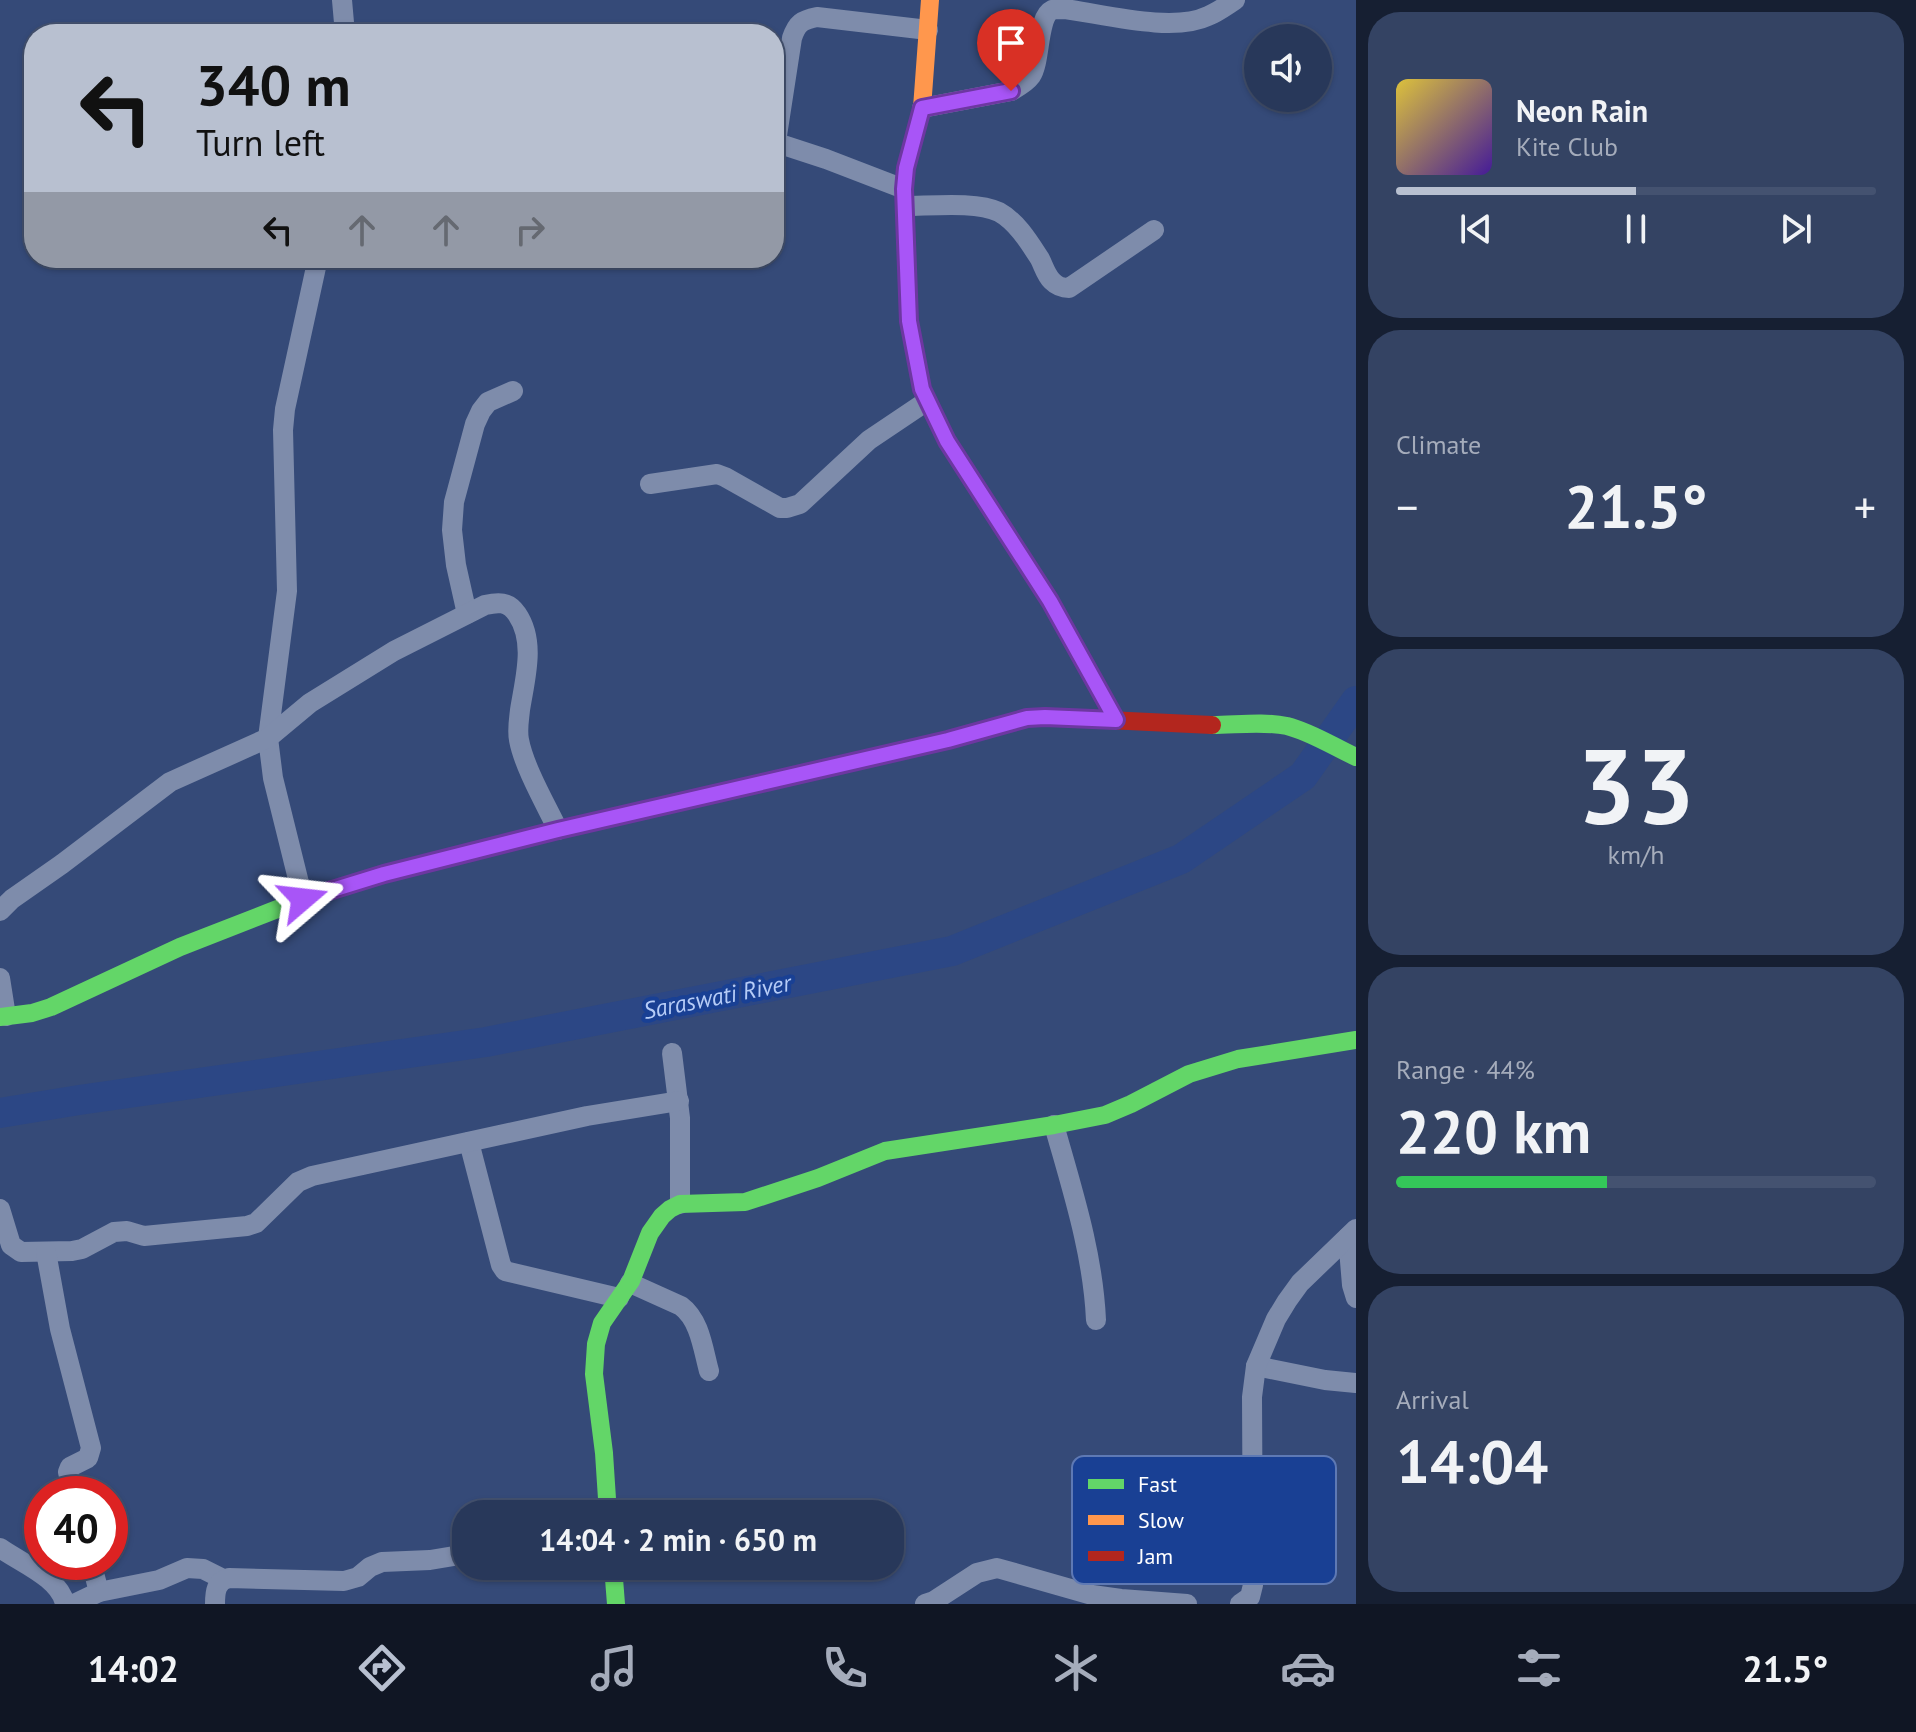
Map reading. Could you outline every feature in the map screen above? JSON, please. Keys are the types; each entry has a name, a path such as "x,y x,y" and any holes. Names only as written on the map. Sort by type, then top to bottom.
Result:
{"street":[{"path":"342,0 344,24"},
{"path":"930,0 922,108 906,168 904,198 909,321 922,389 947,441 1050,601 1116,720"},
{"path":"922,108 1011,91 1022,85 1031,77 1035,66 1047,14 1066,4 1159,23 1179,23 1208,17 1235,0"},
{"path":"784,87 792,38 800,21 817,17 928,30"},
{"path":"784,145 826,159 904,198 978,206 1001,213 1016,225 1048,277 1062,288 1069,288 1154,230"},
{"path":"303,899 273,778 268,727 287,591 285,409 316,268"},
{"path":"467,614 456,565 452,530 454,502 481,411 488,402 513,391"},
{"path":"650,484 717,474 780,508 793,507 869,440 927,401"},
{"path":"0,911 170,782 268,738 310,703 394,651 495,602 511,607 523,623 528,653 517,731 519,743 558,830"},
{"path":"0,978 3,1016 32,1013 180,947 303,899 384,874 558,830 948,740 1027,718 1202,725 1270,724 1299,730 1356,757"},
{"path":"608,1500 594,1366 595,1346 600,1328 624,1290 664,1212 680,1204 745,1202 818,1178 885,1151 1105,1115 1189,1074 1230,1061 1356,1040"},
{"path":"672,1053 679,1101 680,1204"},
{"path":"0,1209 8,1239 21,1252 77,1251 114,1232 155,1235 252,1225 305,1179 617,1110 679,1101"},
{"path":"1054,1125 1086,1240 1096,1320"},
{"path":"469,1142 505,1271 624,1290 681,1306 696,1324 709,1371"},
{"path":"1352,1233 1352,1285 1356,1298"},
{"path":"1252,1456 1252,1397 1256,1366 1276,1319 1300,1283 1352,1233"},
{"path":"46,1252 60,1329 91,1448 88,1458 70,1467 69,1476"},
{"path":"1256,1366 1356,1383"},
{"path":"0,1548 54,1582 65,1604"},
{"path":"74,1604 99,1592 159,1580 187,1568 203,1569 223,1579 344,1581 358,1577 382,1562 452,1556"},
{"path":"925,1604 977,1573 997,1568 1092,1595 1187,1604"},
{"path":"215,1604 215,1592 223,1579"},
{"path":"96,1580 99,1592"},
{"path":"614,1580 616,1604"},
{"path":"1242,1604 1250,1597 1253,1584"}],"waterway":[{"name":"Saraswati River","path":"0,1113 486,1042 952,951 1181,859 1303,776 1356,701"}],"traffic: fast":[{"path":"906,244 909,321 922,389 947,441 1050,601 1116,720"},
{"path":"1212,725 1259,723 1287,726 1356,757"},
{"path":"0,1017 51,1007 180,947 303,899 384,874 856,761"},
{"path":"607,1500 594,1374 596,1344 602,1323 631,1281 650,1233 670,1209 680,1204 745,1202 818,1178 885,1151 1105,1115 1189,1074 1238,1059 1356,1040"},
{"path":"614,1580 616,1604"}],"traffic: slow":[{"path":"906,244 906,168 922,108 930,0"}],"traffic: jam":[{"path":"856,761 1027,718 1212,725"}],"route":[{"path":"303,899 384,874 558,830 948,740 1027,718 1116,720 1050,601 936,420 922,389 909,321 904,189 906,168 922,108 1011,91"}]}
